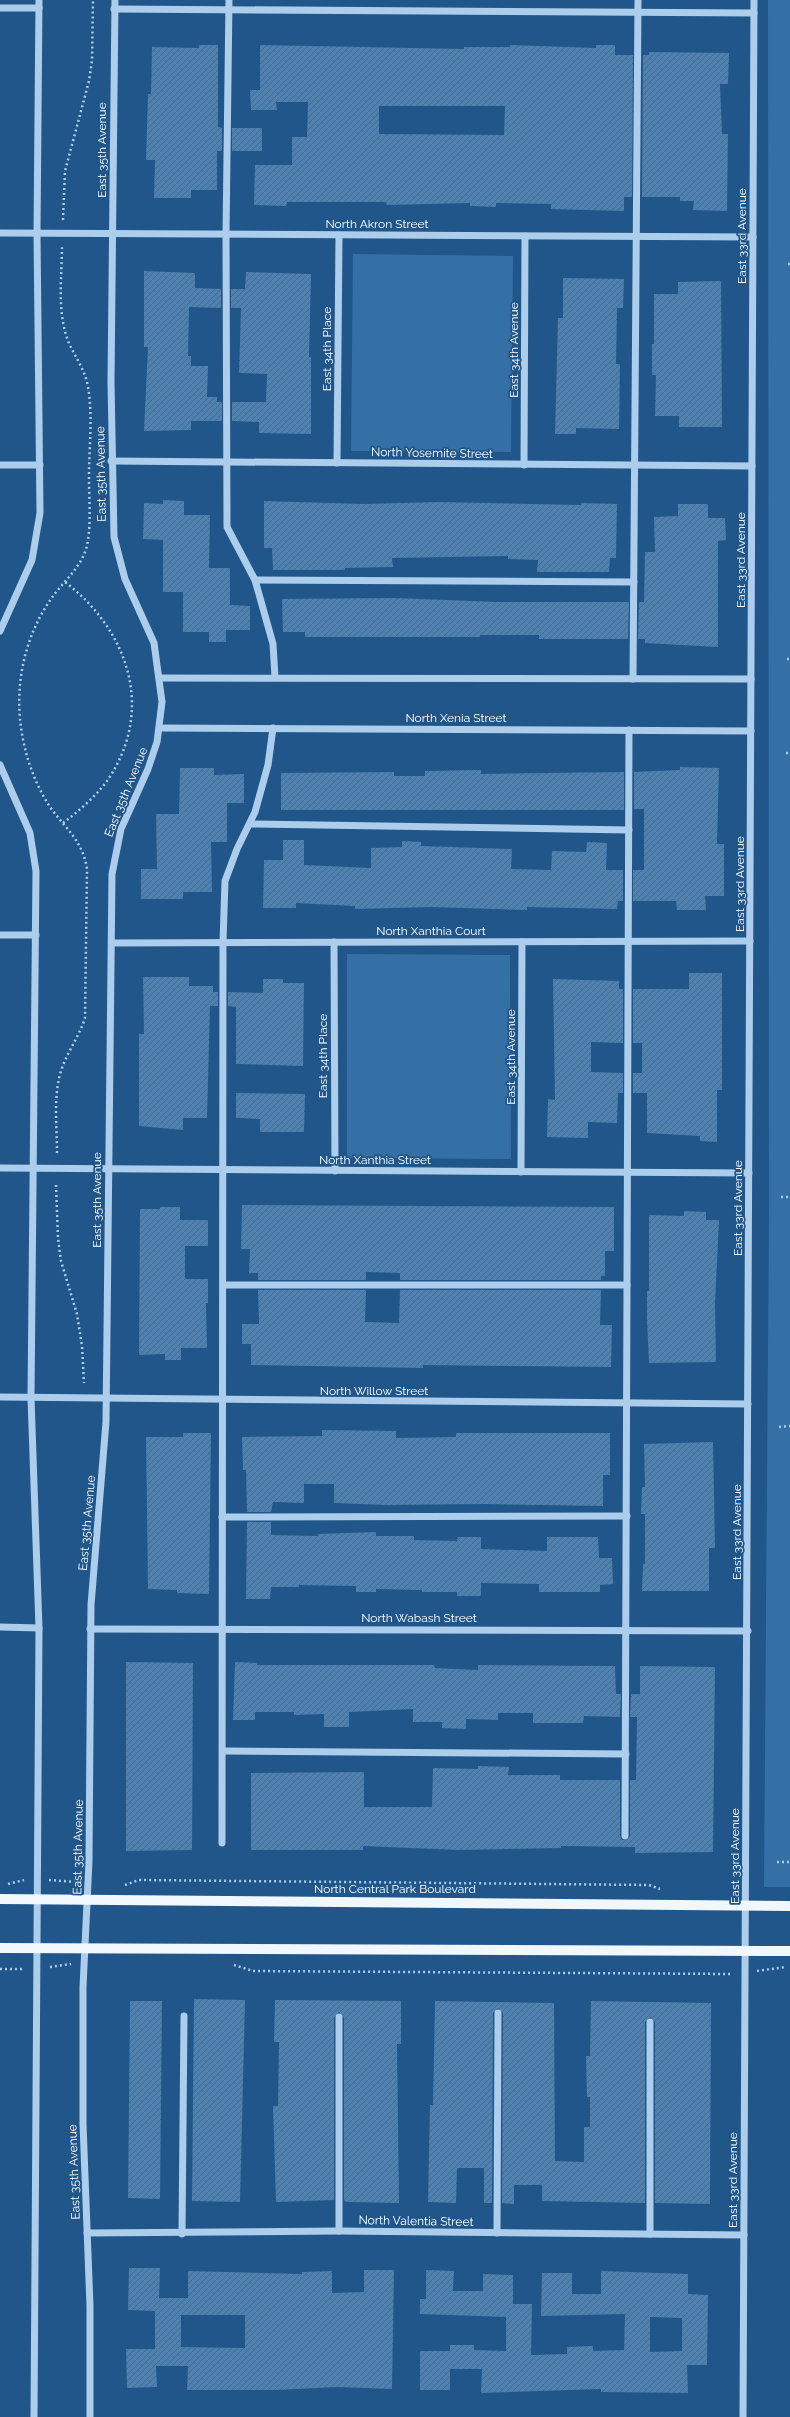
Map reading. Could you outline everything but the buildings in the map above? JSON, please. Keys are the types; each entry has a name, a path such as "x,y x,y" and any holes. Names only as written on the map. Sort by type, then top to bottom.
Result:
{"main road":[{"name":"North Central Park Boulevard","path":"0,1899 790,1906"},
{"path":"0,1948 790,1951"}],"street":[{"path":"0,631 26,576 36,541 40,513 37,234 39,0"},
{"name":"East 35th Avenue","path":"90,2417 90,2306 83,2124 84,1963 88,1899 90,1629 107,1397 112,874 115,851 121,829 148,769 160,728 162,702 160,678 154,643 125,579 115,548 111,461 114,0"},
{"path":"229,0 226,234 228,462 227,527 255,580 273,644 275,677"},
{"path":"633,679 638,0"},
{"name":"East 33rd Avenue","path":"743,2417 748,1631 754,0"},
{"path":"0,8 39,8"},
{"path":"114,9 754,13"},
{"name":"North Akron Street","path":"0,233 753,237"},
{"name":"East 34th Place","path":"337,463 339,235"},
{"name":"East 34th Avenue","path":"524,465 525,236"},
{"name":"North Yosemite Street","path":"111,461 752,466"},
{"path":"0,465 40,465"},
{"path":"255,580 634,582"},
{"path":"160,678 751,679"},
{"name":"North Xenia Street","path":"160,728 751,732"},
{"path":"222,1843 222,1517 224,1401 223,942 225,882 255,812 268,765 273,728"},
{"path":"625,1836 629,730"},
{"path":"0,765 25,818 34,852 36,935 31,1398 39,1628 34,2417"},
{"path":"250,824 629,830"},
{"path":"0,935 36,935"},
{"name":"North Xanthia Court","path":"112,943 750,941"},
{"name":"East 34th Place","path":"334,942 335,1171"},
{"name":"East 34th Avenue","path":"521,1172 522,942"},
{"name":"North Xanthia Street","path":"0,1168 749,1173"},
{"path":"224,1285 627,1285"},
{"name":"North Willow Street","path":"0,1397 107,1397 224,1401 748,1404"},
{"path":"222,1517 627,1516"},
{"path":"0,1627 39,1628"},
{"name":"North Wabash Street","path":"90,1629 223,1628 748,1631"},
{"path":"223,1751 626,1754"},
{"path":"496,2232 498,2013"},
{"path":"182,2234 184,2016"},
{"path":"339,2017 339,2230"},
{"path":"650,2022 650,2234"},
{"name":"North Valentia Street","path":"87,2233 182,2234 339,2230 744,2235"}],"path":[{"path":"63,222 65,171 91,68 93,0"},
{"path":"56,1153 58,1083 61,1069 82,1028 86,1005 86,864 78,841 63,823 39,788 30,766 23,739 19,697 21,677 32,634 41,615 64,582 80,564 88,539 90,401 85,373 67,339 64,324 62,253"},
{"path":"63,823 93,797 115,766 128,729 131,693 128,674 116,638 96,610 64,582"},
{"path":"56,1185 58,1238 61,1261 77,1314 82,1346 84,1383"},
{"path":"781,1197 790,1197"},
{"path":"780,1427 790,1426"},
{"path":"777,1862 790,1862"},
{"path":"4,1885 18,1879 88,1882"},
{"path":"119,1887 139,1880 147,1880 649,1885 663,1890"},
{"path":"0,1969 38,1968 84,1963"},
{"path":"227,1965 253,1971 745,1972 790,1967"}],"shaded area":[{"path":"768,0 790,0 790,1887 764,1887 769,1213"},
{"path":"353,254 513,256 511,452 351,451"},
{"path":"347,954 510,955 511,1159 347,1158"}]}
